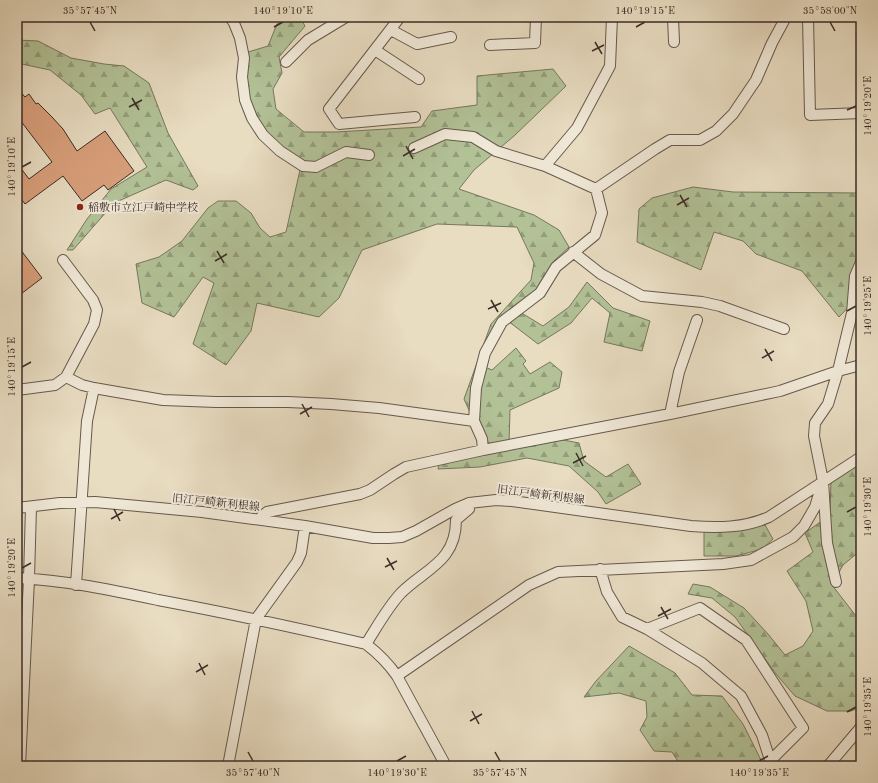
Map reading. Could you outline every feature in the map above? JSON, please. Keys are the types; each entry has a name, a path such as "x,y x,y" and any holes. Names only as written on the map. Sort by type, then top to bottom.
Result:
{"street":[{"path":"230,17 240,38 244,58 242,77 245,100 252,118 263,135 280,151 303,166 316,167 346,152 368,155"},
{"path":"286,62 308,40 346,17"},
{"path":"400,17 329,109 339,124 415,116"},
{"path":"490,45 535,43 536,17"},
{"path":"545,166 577,128 610,66 612,17"},
{"path":"673,17 674,42"},
{"path":"596,189 670,140 700,140 716,131 733,114 756,80 772,43 786,17"},
{"path":"808,17 810,115 861,114"},
{"path":"391,30 417,44 451,37"},
{"path":"375,50 419,79"},
{"path":"414,148 445,134 473,138 496,151 545,166 596,189"},
{"path":"483,450 482,439 474,421 476,388 485,354 502,322 540,293 556,267 595,235 602,212 596,189"},
{"path":"573,252 601,274 642,296 702,302 720,306 784,329"},
{"path":"17,390 55,385 66,377 94,324 97,310 93,300 63,260"},
{"path":"836,582 827,543 823,481 814,436 815,423 828,404 838,371 852,313 855,276 861,262"},
{"path":"670,414 679,372 697,320"},
{"path":"259,519 267,512 360,494 406,467 483,450 511,446 670,414 780,390 861,364"},
{"path":"66,377 82,385 94,388 163,400 331,404 380,408 474,421"},
{"path":"76,585 87,421 94,388"},
{"name":"旧江戸崎新利根線","path":"17,508 82,502 194,511 259,519 372,538 402,537 416,531 455,509 469,503 479,501 512,501 691,526 732,527 757,522 769,517 861,457"},
{"path":"397,676 529,585 558,572 708,565 751,560 793,537 804,526 815,507 823,481"},
{"path":"366,644 388,609 401,593 435,566 447,553 456,530 456,520 469,509 469,503"},
{"path":"20,766 30,579 31,507"},
{"path":"228,766 256,619 297,562 301,552 305,526"},
{"path":"600,569 607,592 622,617 647,629 702,663 741,696 762,736 771,763 803,728 746,640 700,608 647,629"},
{"path":"17,578 76,585 256,619 366,644 379,653 397,676 446,766"},
{"path":"828,766 861,727"}],"green space":[{"path":"291,17 300,17 305,26 279,57 282,73 273,89 276,109 304,132 336,132 421,127 432,111 477,105 477,76 553,69 566,86 514,136 474,170 459,189 534,215 559,230 569,247 554,261 538,295 515,309 543,326 569,307 587,282 613,308 650,321 642,351 604,342 610,313 592,298 571,323 538,344 504,318 480,365 492,370 516,348 526,361 523,364 530,374 550,362 562,372 559,388 510,410 509,443 548,437 579,443 584,461 606,477 628,464 641,484 606,504 598,492 569,466 527,458 480,467 438,469 440,456 483,450 482,439 464,399 491,324 531,280 534,263 517,227 437,224 362,250 339,298 319,317 257,303 251,331 226,365 193,344 214,283 203,277 174,317 142,303 136,264 159,257 182,241 208,208 218,201 236,201 251,213 260,228 270,237 286,232 302,161 292,161 248,114 245,53 268,46 277,24"},
{"path":"17,40 38,41 71,58 124,66 149,83 168,133 198,186 193,190 166,180 114,203 73,250 67,250 87,219 111,189 147,167 110,108 95,114 81,95 50,70 17,63"},
{"path":"693,187 733,192 861,193 861,294 839,317 802,271 756,254 743,241 714,232 701,270 637,242 639,209 652,198"},
{"path":"861,462 861,550 843,565 832,585 856,616 861,614 861,707 851,711 827,711 795,696 776,674 735,617 712,598 688,594 693,584 710,587 744,608 785,655 803,646 813,631 806,601 787,571 813,552 805,533 830,515 831,480"},
{"path":"765,525 773,539 762,549 736,556 704,556 704,530 738,529"},
{"path":"629,646 675,673 692,695 722,696 743,724 764,766 681,766 672,752 654,751 640,730 647,717 646,701 619,693 584,697 596,681"}],"building":[{"path":"17,88 25,97 29,94 36,104 38,103 52,117 63,129 77,151 105,131 134,171 108,190 104,185 82,201 63,176 25,204 17,193 17,163 29,179 52,162 17,116"},
{"path":"17,245 42,278 17,297"}],"place":[{"name":"稲敷市立江戸崎中学校","path":"80,207"}]}
